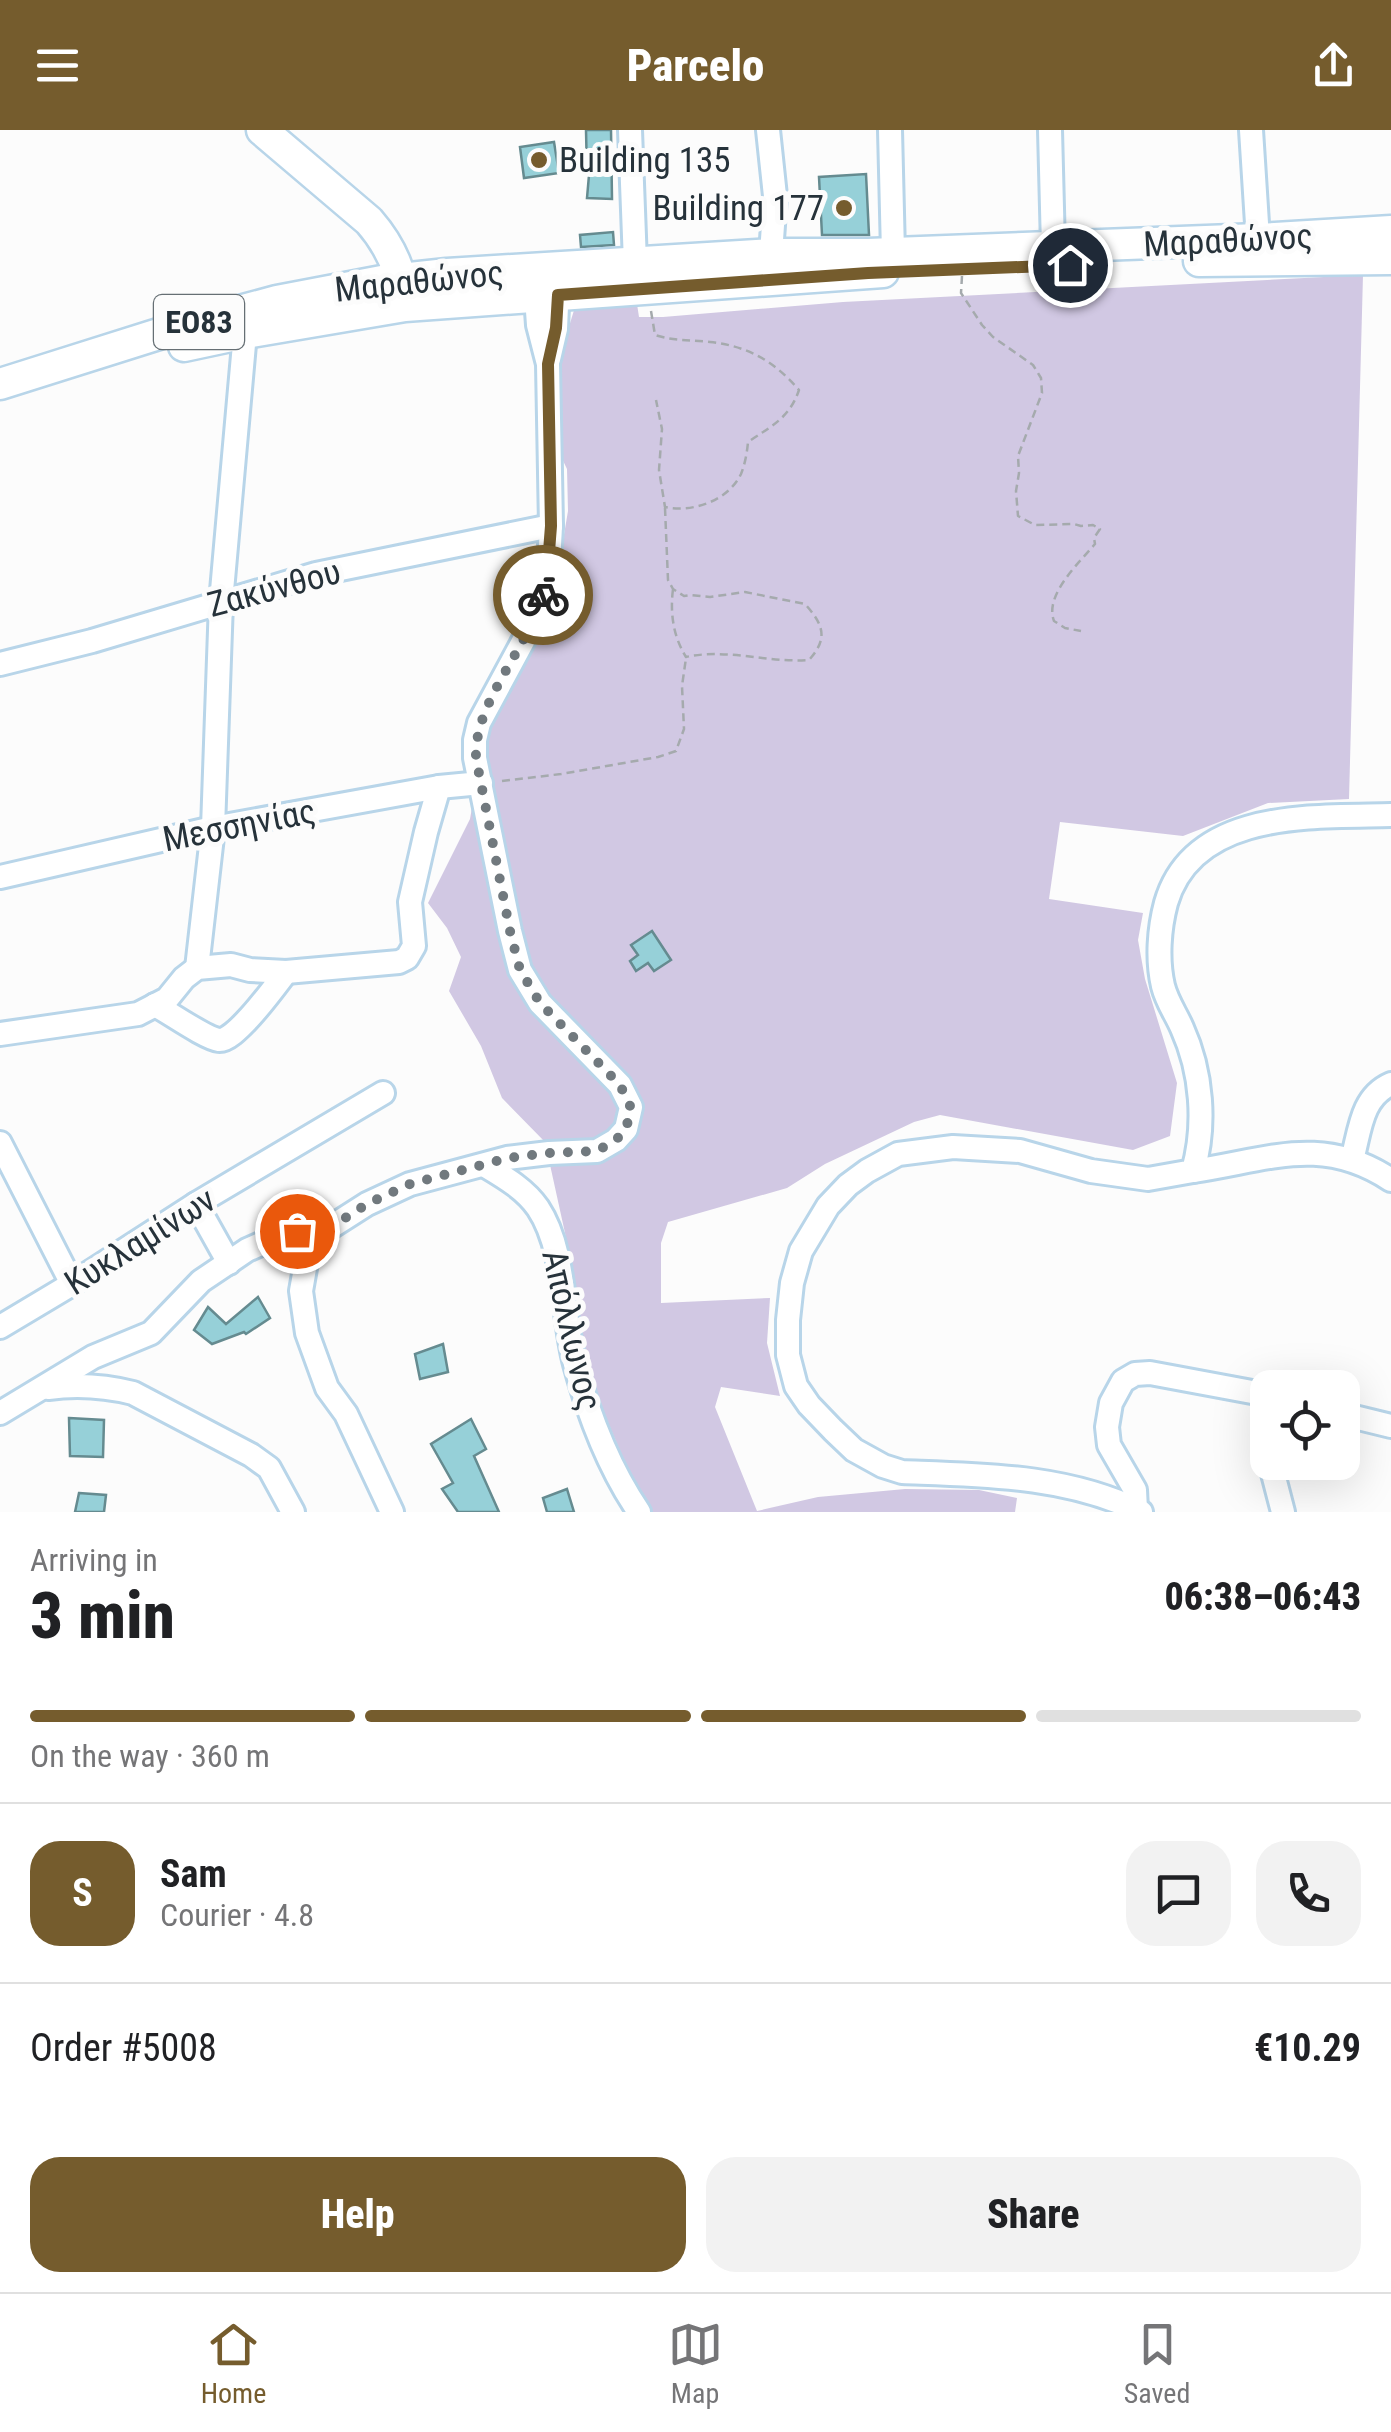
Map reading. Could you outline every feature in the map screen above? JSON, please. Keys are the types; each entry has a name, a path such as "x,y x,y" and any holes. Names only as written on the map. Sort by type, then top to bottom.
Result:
{"main road":[{"path":"262,130 384,238 433,272 447,274"},
{"name":"Μαραθώνος","path":"641,276 771,254 893,253 1391,231"},
{"path":"384,238 404,292"},
{"name":"Μαραθώνος","path":"0,384 263,304 641,276 868,273 1176,261 1391,260"},
{"name":"Μαραθώνος","path":"0,404 192,344 404,292 447,274 546,282"}],"street":[{"path":"630,130 641,276"},
{"path":"768,130 775,196 771,254"},
{"path":"890,130 893,253"},
{"path":"1050,130 1053,247"},
{"path":"1251,130 1258,239"},
{"path":"392,1512 346,1414 327,1388 307,1333 301,1291 306,1257 320,1234 367,1204 410,1184 508,1158 597,1151 626,1129 631,1108 620,1085 540,1003 520,970 480,784 475,740 479,722 527,636 542,600 548,564 548,364 556,328 546,282"},
{"path":"197,968 213,828 221,602 245,333"},
{"name":"Ζακύνθου","path":"0,664 92,641 316,574 551,526"},
{"name":"Μεσσηνίας","path":"0,878 213,828 439,787 480,784"},
{"path":"0,1034 138,1014 167,1000 197,968 231,965 286,972 408,958 414,946 410,902 439,787"},
{"path":"1194,1171 1202,1110 1184,1031 1162,983 1160,958 1160,923 1182,868 1201,849 1246,828 1299,817 1391,815"},
{"path":"156,1005 205,1034 228,1039 286,972"},
{"path":"1352,1160 1368,1102 1377,1091 1391,1084"},
{"name":"Κυκλαμίνων","path":"0,1327 383,1093"},
{"path":"1138,1511 1122,1502 1041,1481 902,1472 854,1450 809,1405 796,1386 788,1355 792,1283 802,1252 828,1206 858,1178 898,1154 953,1146 1020,1151 1091,1171 1148,1179 1314,1152 1352,1160 1391,1180"},
{"path":"3,1155 72,1284"},
{"name":"Απόλλωνος","path":"484,1165 512,1182 539,1209 556,1251 574,1362 594,1424 624,1490 639,1512"},
{"path":"196,1204 229,1262"},
{"path":"0,1413 93,1357 151,1332 201,1281 247,1250 297,1231 320,1234"},
{"path":"1138,1511 1135,1490 1109,1444 1107,1427 1111,1404 1123,1382 1135,1374 1150,1373 1250,1392"},
{"path":"35,1390 75,1384 134,1393 251,1455 268,1468 293,1512"},
{"path":"1360,1418 1391,1426"},
{"path":"1275,1480 1283,1512"}],"path":[{"path":"963,269 962,293 982,325 1033,365 1041,378 1042,393 1018,456 1018,516 1035,525 1093,525 1100,529 1094,544 1058,593 1051,613 1054,622 1082,630"},
{"path":"641,276 655,335 752,351 799,390 782,422 748,442 740,477 722,494 699,508 677,510 665,506"},
{"path":"656,400 662,429 659,470 665,506 668,580 673,588 684,596 745,592 804,604 820,622 822,634 818,650 808,660 790,662 704,653 686,657"},
{"path":"480,784 562,774 676,751 684,729 682,686 686,657 676,642 670,606 673,588"}],"shaded area":[{"path":"1363,275 1349,799 1268,803 1183,836 1060,822 1049,899 1143,913 1138,940 1145,979 1177,1083 1170,1136 1133,1150 940,1115 914,1122 825,1164 787,1188 668,1222 661,1243 661,1303 770,1298 767,1343 780,1396 721,1387 715,1407 757,1511 818,1497 905,1489 979,1490 1017,1498 1015,1512 651,1512 637,1491 593,1387 545,1142 502,1098 481,1046 449,991 461,957 447,928 428,903 470,819 487,722 555,588 568,511 567,469 555,444 563,346 575,307 637,304 639,317 663,317 843,302"}],"building":[{"path":"586,130 611,130 612,199 587,198"},
{"name":"Building 135","path":"554,142 559,173 524,178 520,147"},
{"name":"Building 177","path":"866,174 869,235 822,235 819,177"},
{"path":"613,232 614,245 581,247 580,235"},
{"path":"652,931 671,960 654,971 648,963 636,971 630,961 638,955 631,945"},
{"path":"258,1297 270,1318 246,1334 212,1344 194,1330 208,1307 226,1324"},
{"path":"443,1344 448,1372 420,1379 415,1354"},
{"path":"69,1418 104,1420 103,1457 70,1456"},
{"path":"471,1419 486,1449 474,1456 499,1512 458,1512 442,1489 453,1483 431,1444"},
{"path":"567,1489 574,1512 547,1512 543,1498"},
{"path":"79,1493 106,1495 104,1512 75,1512"}],"way so far":[{"path":"297,1231 320,1234 367,1204 410,1184 508,1158 597,1151 626,1129 631,1108 620,1085 540,1003 520,970 476,758 479,722 527,636 543,595"}],"place":[{"name":"Building 135","path":"539,160"},
{"name":"Building 177","path":"844,208"}],"route":[{"path":"543,595 551,526 548,364 558,295 868,273 1070,265"}]}
